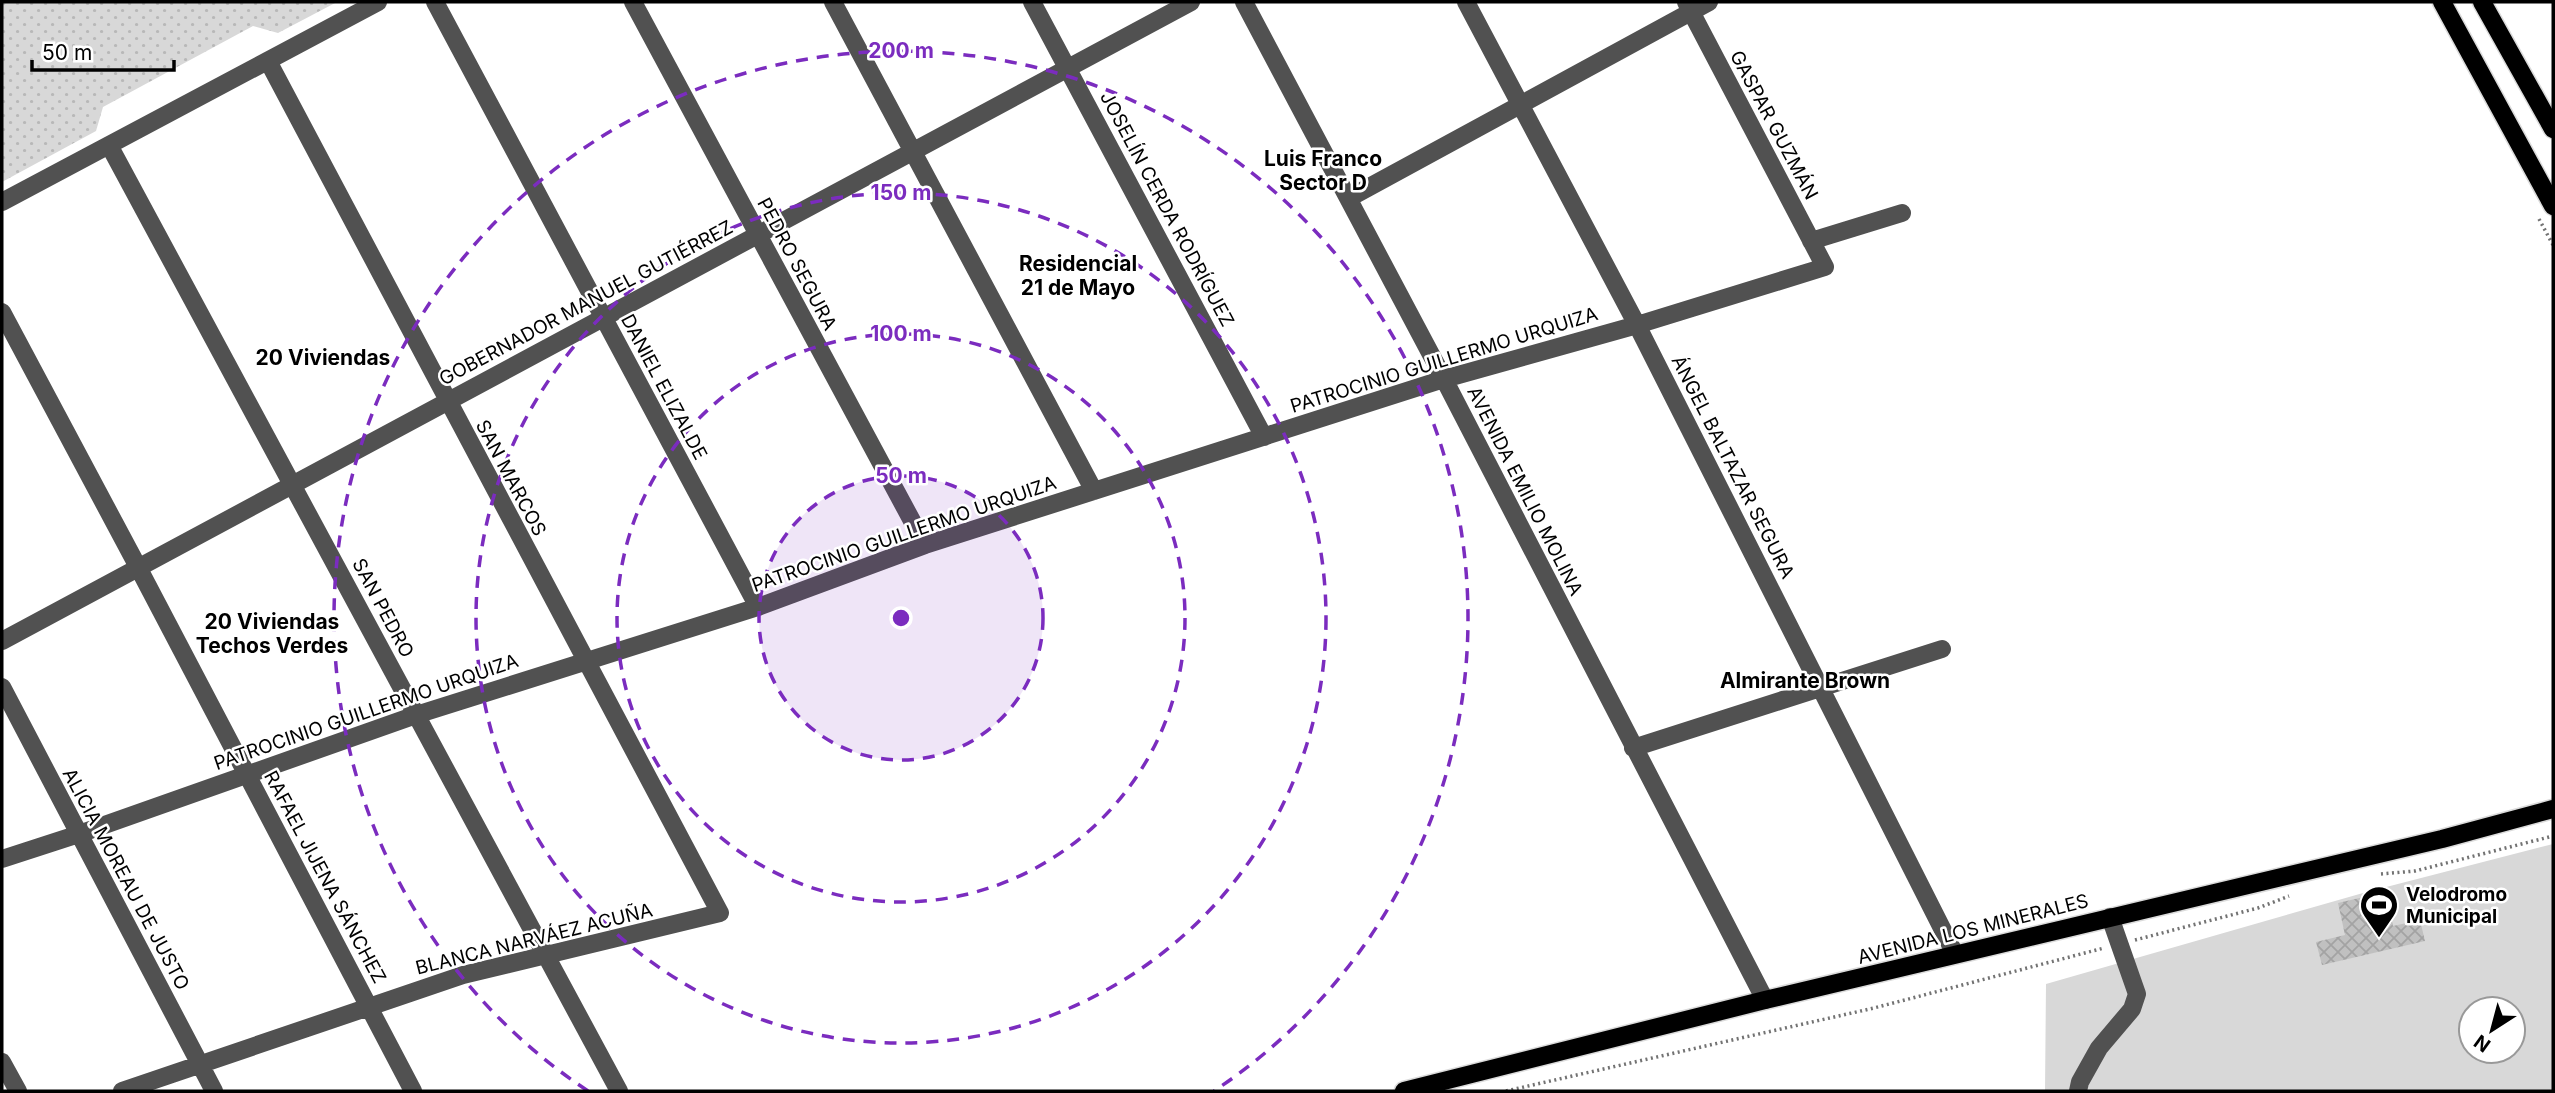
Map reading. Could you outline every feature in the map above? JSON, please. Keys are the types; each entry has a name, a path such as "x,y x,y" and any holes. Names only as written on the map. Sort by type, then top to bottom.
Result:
{"main road":[{"path":"2442,2 2553,206"},
{"path":"2482,2 2553,130"},
{"name":"AVENIDA LOS MINERALES","path":"1404,1091 1429,1088 1765,1000 2442,839 2553,809"}],"street":[{"path":"2,202 378,2"},
{"name":"DANIEL ELIZALDE","path":"435,2 758,607"},
{"name":"PEDRO SEGURA","path":"633,2 925,545"},
{"path":"833,2 1094,491"},
{"name":"JOSELÍN CERDA RODRÍGUEZ","path":"1032,2 1264,437"},
{"name":"GOBERNADOR MANUEL GUTIÉRREZ","path":"2,641 1191,2"},
{"name":"AVENIDA EMILIO MOLINA","path":"1244,2 1444,379 1765,1000"},
{"name":"ÁNGEL BALTAZAR SEGURA","path":"1466,2 1637,325 1955,954"},
{"path":"1349,198 1688,7 1709,2"},
{"name":"GASPAR GUZMÁN","path":"1688,7 1825,268"},
{"name":"SAN MARCOS","path":"268,61 720,913"},
{"name":"SAN PEDRO","path":"109,145 619,1091"},
{"path":"1811,241 1902,213"},
{"name":"PATROCINIO GUILLERMO URQUIZA","path":"2,859 416,715 758,607 925,545 1444,379 1637,325 1825,268"},
{"name":"RAFAEL JIJENA SÁNCHEZ","path":"2,312 413,1091"},
{"path":"1633,748 1942,649"},
{"name":"ALICIA MOREAU DE JUSTO","path":"2,687 214,1091"},
{"name":"BLANCA NARVÁEZ ACUÑA","path":"122,1091 463,975 720,913"},
{"path":"2078,1091 2080,1082 2099,1048 2132,1009 2137,994 2110,917"},
{"path":"2,1062 18,1091"}],"path":[{"path":"2381,874 2415,871 2553,836"},
{"path":"1506,1091 1874,1008 2258,908 2301,893"}],"shaded area":[{"path":"2,2 337,2 278,33 253,26 103,107 96,131 2,182"},
{"name":"Velodromo Municipal","path":"2553,844 2553,1091 2045,1091 2046,984 2363,893"}],"building":[{"path":"2385,892 2393,926 2420,920 2425,941 2322,965 2316,942 2345,935 2338,903"}],"place":[{"name":"Velodromo Municipal","path":"2379,939"}],"district":[{"name":"Luis Franco Sector D","path":"1323,170"},
{"name":"Residencial 21 de Mayo","path":"1078,275"},
{"name":"20 Viviendas","path":"323,357"},
{"name":"20 Viviendas Techos Verdes","path":"272,633"},
{"name":"Almirante Brown","path":"1805,680"}]}
